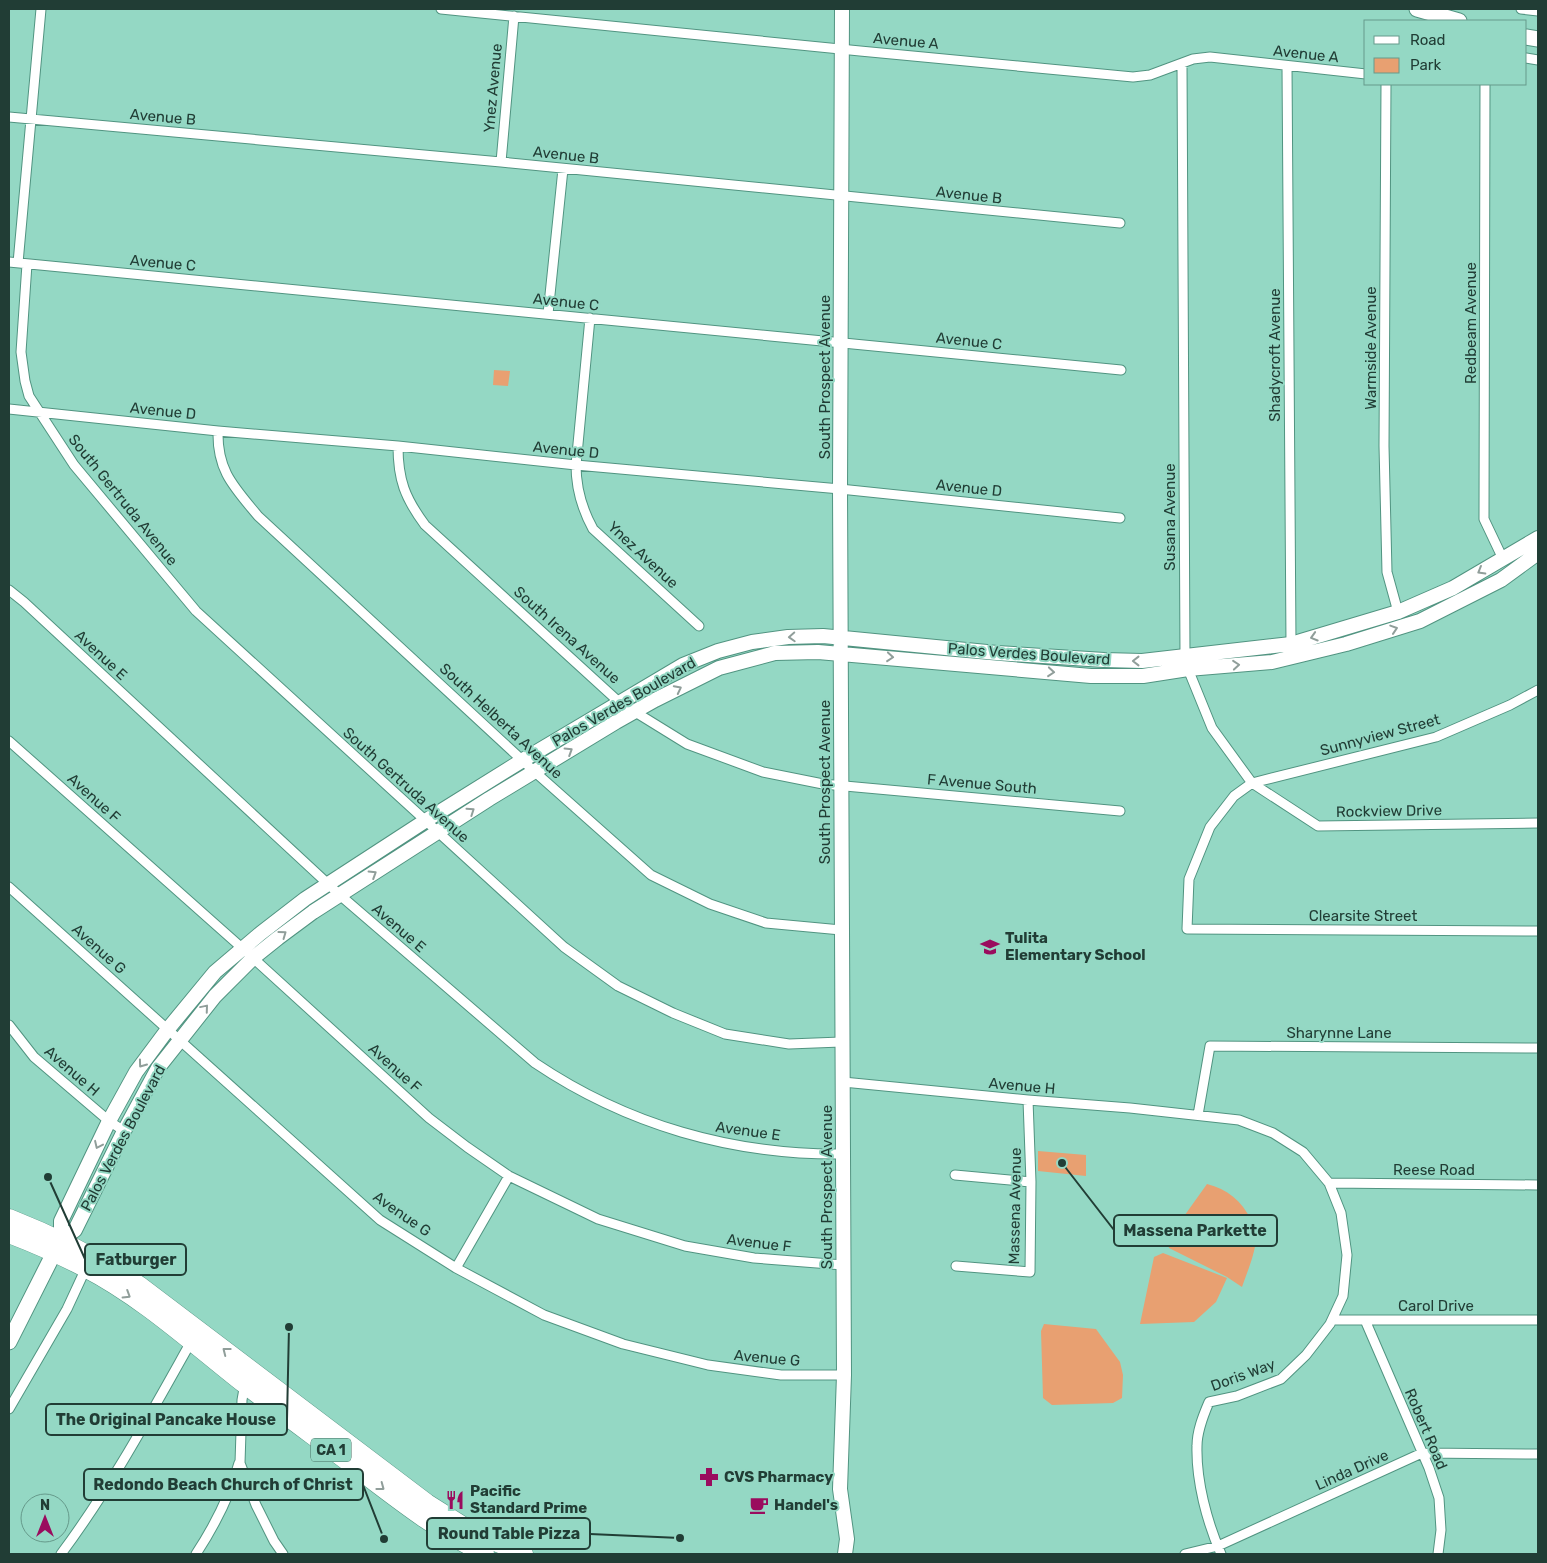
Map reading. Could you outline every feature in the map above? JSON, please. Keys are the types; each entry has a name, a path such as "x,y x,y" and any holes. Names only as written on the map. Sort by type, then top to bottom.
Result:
{"highway":[{"name":"CA 1","path":"9,1218 58,1246 86,1268 195,1335"},
{"name":"CA 1","path":"12,1238 58,1246 94,1257 140,1285 195,1335 419,1515 483,1550 524,1554"}],"main road":[{"name":"South Prospect Avenue","path":"842,9 840,489 844,1375 840,1489 846,1532 845,1554"},
{"path":"1417,9 1456,20"},
{"name":"Palos Verdes Boulevard","path":"9,1342 58,1246 75,1230 124,1131 158,1068 215,996 253,958 306,917 488,799 635,712 719,668 775,653 841,652 1091,676 1143,676 1186,663 1291,644 1398,612 1453,588 1538,538"},
{"name":"Palos Verdes Boulevard","path":"58,1246 60,1224 109,1121 136,1072 168,1029 215,972 242,948 305,899 523,760 683,665 718,651 752,642 788,637 823,636 1104,660 1186,663 1272,662 1352,643 1420,621 1501,580 1538,553"},
{"path":"1453,588 1460,601"},
{"path":"1346,627 1352,643"}],"street":[{"name":"South Gertruda Avenue","path":"41,9 18,263 21,352 29,396 74,466 196,611 564,947 618,986 673,1013 726,1034 789,1044 841,1042"},
{"name":"Avenue A","path":"441,9 1133,77 1150,75 1193,59 1210,57 1364,74"},
{"path":"1521,9 1538,11"},
{"name":"Ynez Avenue","path":"501,162 514,16"},
{"name":"Susana Avenue","path":"1182,64 1186,663 1212,728 1252,783"},
{"name":"Shadycroft Avenue","path":"1287,66 1291,644"},
{"name":"Warmside Avenue","path":"1386,85 1384,446 1387,572 1398,612"},
{"name":"Redbeam Avenue","path":"1485,85 1484,519 1503,559"},
{"name":"Avenue B","path":"9,117 501,162 1120,223"},
{"path":"548,314 563,169"},
{"name":"Avenue C","path":"18,263 1121,370"},
{"name":"Ynez Avenue","path":"590,318 576,465 576,483 585,514 594,529 699,626"},
{"name":"Avenue D","path":"9,409 218,431 398,446 576,465 840,489 1120,518"},
{"name":"South Helberta Avenue","path":"218,431 218,445 222,468 234,487 258,516 535,772 651,875 710,904 766,923 841,930"},
{"name":"South Irena Avenue","path":"398,446 398,466 402,486 412,507 426,525 620,702 686,744 763,772 823,784 841,784"},
{"name":"Avenue E","path":"9,590 341,896 535,1063 560,1080 622,1111 661,1126 721,1143 772,1150 842,1154"},
{"name":"Sunnyview Street","path":"1252,783 1436,737 1510,705 1538,690"},
{"name":"Avenue F","path":"9,741 242,948 429,1118 467,1148 509,1176 598,1219 684,1246 754,1258 843,1265"},
{"name":"Rockview Drive","path":"1252,783 1318,826 1538,823"},
{"name":"Clearsite Street","path":"1252,783 1234,796 1210,827 1189,879 1187,929 1538,931"},
{"name":"F Avenue South","path":"841,784 1120,811"},
{"name":"Avenue G","path":"9,887 380,1220 456,1268 544,1315 623,1344 708,1365 781,1375 844,1375"},
{"name":"Avenue H","path":"9,1025 34,1057 109,1121 124,1131"},
{"name":"Sharynne Lane","path":"1198,1115 1210,1046 1538,1048"},
{"name":"Avenue H","path":"843,1082 1198,1115"},
{"name":"Massena Avenue","path":"956,1266 1030,1272 1032,1182 1028,1100"},
{"name":"Doris Way","path":"1198,1115 1239,1120 1273,1133 1303,1152 1329,1184 1341,1212 1347,1256 1343,1296 1333,1320 1306,1355 1281,1379 1237,1396 1209,1402 1199,1428 1197,1446 1201,1493 1219,1550"},
{"path":"955,1174 1032,1182"},
{"path":"456,1268 509,1176"},
{"name":"Reese Road","path":"1329,1184 1538,1185"},
{"path":"9,1409 64,1313 86,1268"},
{"name":"Carol Drive","path":"1333,1320 1538,1320"},
{"name":"Robert Road","path":"1365,1320 1429,1468 1439,1498 1441,1530 1438,1554"},
{"path":"61,1554 105,1492 195,1335"},
{"path":"196,1554 223,1510 233,1487 240,1463 242,1400 249,1378"},
{"name":"Linda Drive","path":"1185,1554 1219,1550 1422,1453 1538,1454"},
{"path":"240,1463 256,1505 274,1541 284,1554"}],"green space":[{"path":"494,370 510,371 508,386 493,385"},
{"path":"1038,1151 1086,1155 1086,1176 1038,1171"},
{"path":"1207,1184 1221,1189 1233,1197 1243,1207 1255,1229 1254,1251 1242,1287 1227,1277 1169,1248 1167,1240"},
{"path":"1163,1253 1227,1278 1216,1302 1194,1322 1140,1324 1154,1257"},
{"path":"1044,1324 1096,1329 1120,1362 1123,1375 1122,1398 1113,1403 1052,1405 1043,1398 1041,1331"}],"place":[{"name":"Tulita Elementary School","path":"990,947"},
{"name":"Massena Parkette","path":"1062,1163"},
{"name":"Fatburger","path":"48,1177"},
{"name":"The Original Pancake House","path":"289,1327"},
{"name":"CVS Pharmacy","path":"709,1477"},
{"name":"Pacific Standard Prime","path":"455,1500"},
{"name":"Handel's","path":"759,1505"},
{"name":"Round Table Pizza","path":"680,1538"},
{"name":"Redondo Beach Church of Christ","path":"384,1539"}]}
